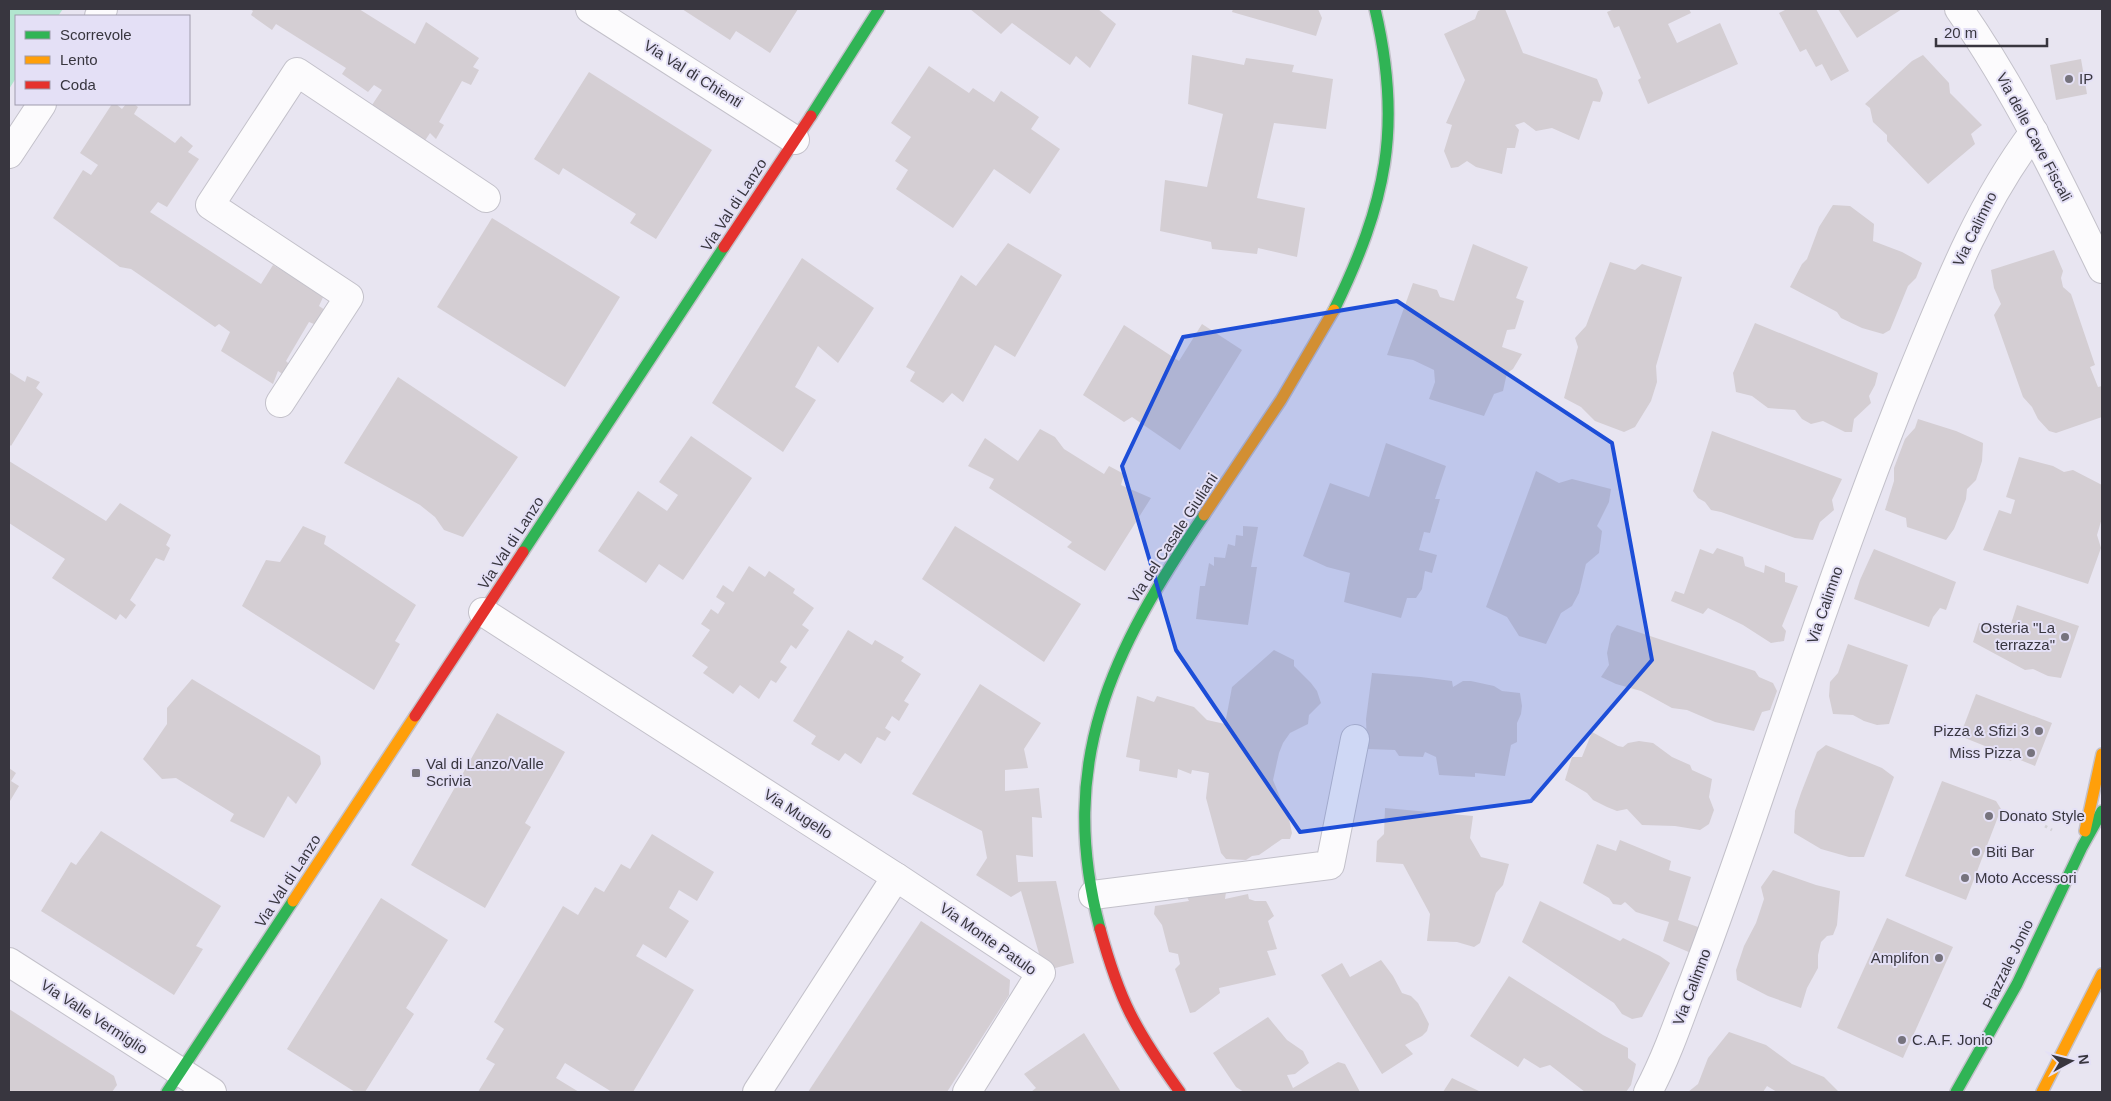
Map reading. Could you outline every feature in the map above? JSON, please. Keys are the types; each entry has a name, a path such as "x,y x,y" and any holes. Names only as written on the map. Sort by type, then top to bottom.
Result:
{"street":[{"name":"Via Val di Chienti","path":"590,9 795,140"},
{"name":"Via Val di Lanzo","path":"173,1082 795,140 879,9"},
{"name":"Via del Casale Giuliani","path":"1180,1092 1135,1025 1108,960 1093,895 1087,856 1085,785 1093,738 1118,659 1133,630 1174,560 1303,365 1356,264 1382,185 1386,160 1388,98 1383,40 1375,9"},
{"name":"Via delle Cave Fiscali","path":"1959,9 2007,84 2034,132 2102,269"},
{"path":"280,403 349,297 210,205 297,72 486,198"},
{"path":"9,154 41,105"},
{"name":"Via Calimno","path":"1648,1092 1673,1038 1704,955 1846,545 1902,397 1960,256 2004,172 2034,132"},
{"name":"Via Mugello","path":"483,612 896,877"},
{"path":"1093,895 1330,865 1355,739"},
{"name":"Piazzale Jonio","path":"2082,847 2102,754"},
{"name":"Piazzale Jonio","path":"1956,1092 2017,984 2082,847 2102,811"},
{"path":"757,1092 896,877"},
{"name":"Via Monte Patulo","path":"896,877 1041,973 967,1092"},
{"name":"Via Valle Vermiglio","path":"9,962 173,1082 212,1092"},
{"path":"2042,1092 2102,974"}],"highlighted area":[{"path":"1397,301 1612,443 1652,660 1531,801 1300,832 1176,650 1122,466 1183,337"}],"green space":[{"path":"9,9 63,9 59,15 15,15 15,80 9,89"}],"building":[{"path":"250,9 359,9 415,44 426,22 479,58 473,67 479,70 471,85 462,81 439,122 444,125 436,139 430,133 424,142 368,111 382,90 374,85 368,92 342,74 346,68 276,24 272,30 251,15 253,11"},
{"path":"682,9 798,9 770,53 736,31 730,40"},
{"path":"970,9 1098,9 1116,24 1090,68 1076,56 1070,65 1012,23 1001,34"},
{"path":"1233,9 1318,9 1322,18 1316,36 1232,12"},
{"path":"1483,9 1505,9 1523,53 1597,79 1603,93 1600,102 1593,101 1579,140 1552,128 1536,131 1524,122 1515,125 1519,130 1515,148 1507,148 1502,174 1476,167 1467,161 1458,167 1451,168 1444,151 1452,125 1446,123 1465,80 1444,34 1475,19 1478,11"},
{"path":"1614,9 1689,9 1691,13 1668,24 1677,43 1720,23 1738,64 1648,104 1638,80 1641,78 1619,26 1614,28 1607,12"},
{"path":"1787,9 1816,9 1849,71 1831,81 1822,64 1816,67 1806,49 1800,52 1779,13"},
{"path":"1838,9 1902,9 1857,38"},
{"path":"1192,55 1244,65 1246,58 1294,65 1292,72 1333,79 1326,129 1274,123 1257,198 1305,208 1297,257 1258,248 1257,254 1212,249 1211,242 1160,231 1165,180 1207,187 1223,114 1188,104"},
{"path":"1923,55 1949,83 1950,93 1982,125 1971,134 1975,144 1928,184 1887,141 1887,135 1873,122 1870,108 1865,104 1912,61"},
{"path":"2081,59 2087,94 2056,100 2050,65"},
{"path":"929,66 969,93 973,88 994,102 1001,91 1039,117 1031,129 1060,149 1030,194 994,169 953,228 896,189 908,170 895,161 911,137 891,123"},
{"path":"589,72 712,150 656,239 630,223 636,214 563,168 559,175 534,159"},
{"path":"111,105 117,105 122,109 125,105 135,105 138,107 134,114 175,143 181,136 193,146 188,152 199,159 167,207 158,202 150,212 261,284 273,265 324,295 319,306 325,310 314,324 309,322 286,361 290,365 284,375 278,371 273,384 221,351 230,332 219,324 215,327 131,269 120,267 53,218 83,170 91,175 98,165 80,153"},
{"path":"1833,205 1850,206 1874,224 1873,241 1902,252 1922,263 1916,278 1908,286 1890,330 1883,334 1862,328 1841,318 1837,312 1790,287 1802,264 1807,259 1819,227"},
{"path":"492,218 620,297 565,387 437,307"},
{"path":"1008,243 1062,275 1015,357 995,345 963,402 952,393 943,403 910,381 915,372 906,367 961,275 976,286"},
{"path":"1473,244 1528,267 1516,298 1524,301 1515,329 1507,330 1502,347 1522,354 1513,369 1507,373 1503,391 1494,394 1484,416 1429,399 1435,382 1434,370 1413,360 1387,355 1413,283 1437,290 1440,297 1454,301"},
{"path":"2054,250 2063,271 2061,278 2063,287 2071,294 2095,365 2090,367 2098,387 2102,386 2102,417 2056,433 2049,431 2038,419 2032,407 2023,397 1994,315 2001,304 1994,288 1991,270"},
{"path":"802,258 874,308 838,363 818,346 795,387 816,400 783,452 712,403"},
{"path":"1610,262 1635,270 1642,264 1682,277 1656,366 1657,382 1651,401 1635,427 1624,432 1595,421 1581,407 1564,398 1578,347 1575,338 1586,326"},
{"path":"1755,323 1878,373 1875,385 1869,396 1871,403 1854,419 1852,432 1845,432 1823,421 1811,424 1802,419 1795,410 1768,408 1752,396 1736,392 1733,373"},
{"path":"1202,324 1242,350 1180,450 1132,417 1124,422 1083,395 1124,325 1179,361"},
{"path":"9,372 25,382 27,376 40,382 36,388 43,394 11,446 9,444"},
{"path":"398,377 518,457 463,537 444,530 435,517 420,505 344,463"},
{"path":"1918,419 1956,431 1983,443 1982,461 1976,480 1967,489 1966,499 1954,529 1946,540 1907,527 1906,518 1885,510 1894,481 1894,468 1905,439 1915,428"},
{"path":"1040,429 1055,437 1064,449 1104,474 1109,466 1124,474 1121,485 1151,498 1105,571 1067,547 1072,542 989,488 994,479 968,466 985,438 1018,461"},
{"path":"1712,431 1842,479 1832,500 1834,510 1820,522 1813,540 1795,538 1711,510 1705,502 1698,498 1693,491"},
{"path":"691,436 752,478 683,580 659,564 646,583 598,551 638,491 667,511 678,495 659,482"},
{"path":"1386,443 1446,466 1435,499 1440,499 1430,533 1424,532 1419,550 1437,555 1432,573 1425,571 1422,589 1416,598 1407,598 1401,618 1344,602 1350,573 1327,567 1303,556 1330,483 1369,497"},
{"path":"2019,457 2053,466 2064,472 2073,470 2102,485 2102,518 2097,535 2101,548 2088,584 1983,550 1999,510 2011,514 2015,500 2006,497"},
{"path":"9,461 106,521 120,503 171,535 166,545 170,548 164,561 156,558 130,600 136,605 126,619 120,614 116,620 52,578 65,559 9,523"},
{"path":"1536,471 1559,483 1572,479 1611,489 1609,502 1597,526 1602,531 1599,553 1586,564 1579,593 1572,606 1561,613 1546,644 1519,636 1507,617 1486,607"},
{"path":"303,526 326,536 324,544 416,605 395,641 400,644 374,690 242,606 266,560 280,562"},
{"path":"955,526 1081,604 1044,662 922,579"},
{"path":"1243,526 1258,527 1251,567 1257,567 1248,625 1196,619 1200,586 1205,586 1209,563 1214,566 1214,557 1225,558 1228,544 1235,546 1236,535 1243,536"},
{"path":"1717,548 1743,557 1745,566 1764,573 1765,565 1785,573 1785,582 1798,586 1782,626 1786,631 1784,641 1771,643 1743,625 1708,608 1703,614 1671,601 1675,591 1684,594 1700,549 1713,554"},
{"path":"1874,549 1956,582 1946,610 1940,608 1933,617 1929,627 1854,599"},
{"path":"749,566 765,577 769,571 795,589 793,593 814,608 802,625 809,630 796,649 791,645 780,662 787,667 776,683 771,680 759,699 740,685 733,694 703,673 708,667 692,656 710,630 701,624 711,609 718,614 725,603 716,597 723,585 733,592"},
{"path":"2017,605 2079,626 2061,678 2048,676 2033,669 2025,670 1973,642 1979,623 2008,633"},
{"path":"1617,625 1755,671 1759,677 1773,683 1777,691 1770,710 1762,712 1754,731 1715,722 1687,710 1672,708 1641,691 1616,684 1601,677 1609,665 1607,653 1611,634"},
{"path":"848,630 872,645 875,640 904,657 901,661 921,674 904,701 909,704 899,721 892,716 885,728 891,732 885,741 877,737 861,764 845,753 839,761 811,744 816,736 793,721"},
{"path":"1848,644 1908,665 1889,724 1877,725 1853,715 1833,714 1829,696 1830,682 1838,673"},
{"path":"1274,650 1294,660 1294,666 1317,691 1321,703 1309,715 1308,724 1290,733 1279,753 1273,780 1289,819 1292,833 1290,839 1282,839 1259,855 1252,856 1246,860 1226,859 1221,853 1206,798 1209,773 1192,770 1191,774 1178,769 1177,778 1139,771 1140,760 1126,757 1137,696 1154,702 1157,696 1194,707 1207,720 1225,724 1232,687"},
{"path":"1372,673 1452,681 1453,687 1463,681 1471,681 1494,686 1502,691 1520,693 1522,706 1517,723 1517,742 1511,745 1505,776 1475,773 1475,777 1439,775 1436,757 1425,752 1423,757 1399,756 1395,750 1367,749 1366,719"},
{"path":"192,679 320,756 321,764 296,804 288,796 264,838 230,821 234,814 176,778 162,779 143,759 167,724 167,708"},
{"path":"980,684 1041,723 1024,749 1028,768 1005,770 1005,791 1039,788 1042,818 1032,817 1033,857 1016,855 1018,882 1056,881 1074,963 1044,971 1021,891 1011,897 976,875 987,858 982,831 912,794"},
{"path":"1976,694 2052,723 2035,766 2013,757 2011,761 1983,750 1985,746 1960,736"},
{"path":"497,713 565,752 525,823 531,827 485,908 411,865"},
{"path":"1592,732 1623,747 1628,743 1639,741 1653,743 1672,757 1690,765 1692,770 1712,779 1709,797 1714,810 1709,824 1700,830 1675,826 1642,825 1627,809 1617,811 1607,807 1593,800 1587,793 1565,780 1572,757 1582,757"},
{"path":"1826,745 1882,768 1894,777 1864,857 1849,857 1821,849 1794,833 1795,811 1801,793 1817,752"},
{"path":"9,768 16,773 11,781 19,786 10,801"},
{"path":"1942,781 1996,801 2001,809 1966,900 1905,876"},
{"path":"1385,808 1473,816 1470,838 1481,857 1509,864 1503,885 1496,893 1480,943 1474,947 1457,942 1427,941 1430,914 1403,864 1376,862 1377,841 1384,834"},
{"path":"101,831 221,906 196,946 203,949 174,995 41,911 71,862 76,865"},
{"path":"652,834 714,872 697,901 679,890 669,908 689,921 666,958 643,944 636,956 694,990 633,1092 612,1092 565,1063 556,1078 579,1092 478,1092 495,1064 486,1059 504,1029 494,1022 563,906 578,915 595,887 604,892 621,864 630,869"},
{"path":"1620,840 1671,861 1669,870 1691,877 1678,920 1701,928 1691,953 1663,941 1669,922 1636,912 1625,902 1621,905 1613,904 1609,898 1583,883 1597,844 1616,851"},
{"path":"1773,870 1840,891 1837,925 1833,935 1827,936 1821,942 1818,968 1807,988 1801,1008 1768,996 1737,980 1736,970 1744,946 1756,923 1764,899 1761,887"},
{"path":"1218,888 1219,893 1226,892 1225,899 1248,894 1249,899 1266,901 1274,916 1268,921 1277,949 1267,951 1276,975 1219,988 1220,993 1195,1012 1190,1013 1175,969 1180,964 1178,954 1169,952 1162,925 1154,914 1155,906 1189,901 1186,895"},
{"path":"381,898 448,940 406,1008 414,1014 365,1092 355,1092 287,1049"},
{"path":"1540,901 1620,941 1623,938 1670,963 1642,1017 1632,1019 1622,1014 1614,1003 1522,942"},
{"path":"1887,918 1953,947 1903,1058 1837,1028"},
{"path":"921,921 1010,980 1009,995 947,1092 808,1092"},
{"path":"1381,960 1393,976 1402,993 1411,996 1418,1003 1429,1024 1427,1031 1422,1036 1405,1045 1413,1054 1382,1074 1321,975 1342,963 1350,977"},
{"path":"1509,976 1603,1035 1628,1048 1628,1058 1636,1064 1631,1085 1626,1092 1585,1092 1550,1065 1540,1068 1524,1058 1518,1067 1470,1036"},
{"path":"9,1009 114,1076 117,1085 112,1092 9,1092"},
{"path":"1268,1017 1287,1040 1303,1051 1309,1063 1295,1074 1287,1075 1293,1088 1338,1062 1345,1064 1360,1092 1244,1092 1236,1087 1213,1053"},
{"path":"1729,1032 1766,1045 1792,1064 1824,1077 1839,1092 1777,1092 1767,1086 1763,1092 1688,1092 1698,1084 1708,1058"},
{"path":"1084,1033 1121,1092 1031,1092 1036,1088 1024,1074"},
{"path":"1452,1078 1481,1092 1443,1092"}],"traffic: fast":[{"path":"811,116 879,9"},
{"path":"1334,310 1366,234 1377,199 1384,164 1388,128 1388,91 1375,9"},
{"path":"523,552 724,247"},
{"path":"1100,929 1088,869 1085,813 1089,760 1101,710 1119,661 1143,613 1171,565 1204,515"},
{"path":"1956,1092 2017,984 2082,847 2102,811"},
{"path":"167,1092 293,901"}],"traffic: slow":[{"path":"1204,515 1281,400 1334,310"},
{"path":"293,901 415,716"},
{"path":"2085,831 2102,754"},
{"path":"2042,1092 2102,974"}],"traffic: jam":[{"path":"724,247 811,116"},
{"path":"415,716 523,552"},
{"path":"1100,929 1113,972 1130,1013 1141,1034 1180,1092"}],"place":[{"name":"IP","path":"2069,79"},
{"name":"Osteria \"La terrazza\"","path":"2065,637"},
{"name":"Pizza & Sfizi 3","path":"2039,731"},
{"name":"Miss Pizza","path":"2031,753"},
{"name":"Val di Lanzo/Valle Scrivia","path":"416,773"},
{"name":"Donato Style","path":"1989,816"},
{"name":"Biti Bar","path":"1976,852"},
{"name":"Moto Accessori","path":"1965,878"},
{"name":"Amplifon","path":"1939,958"},
{"name":"C.A.F. Jonio","path":"1902,1040"}]}
